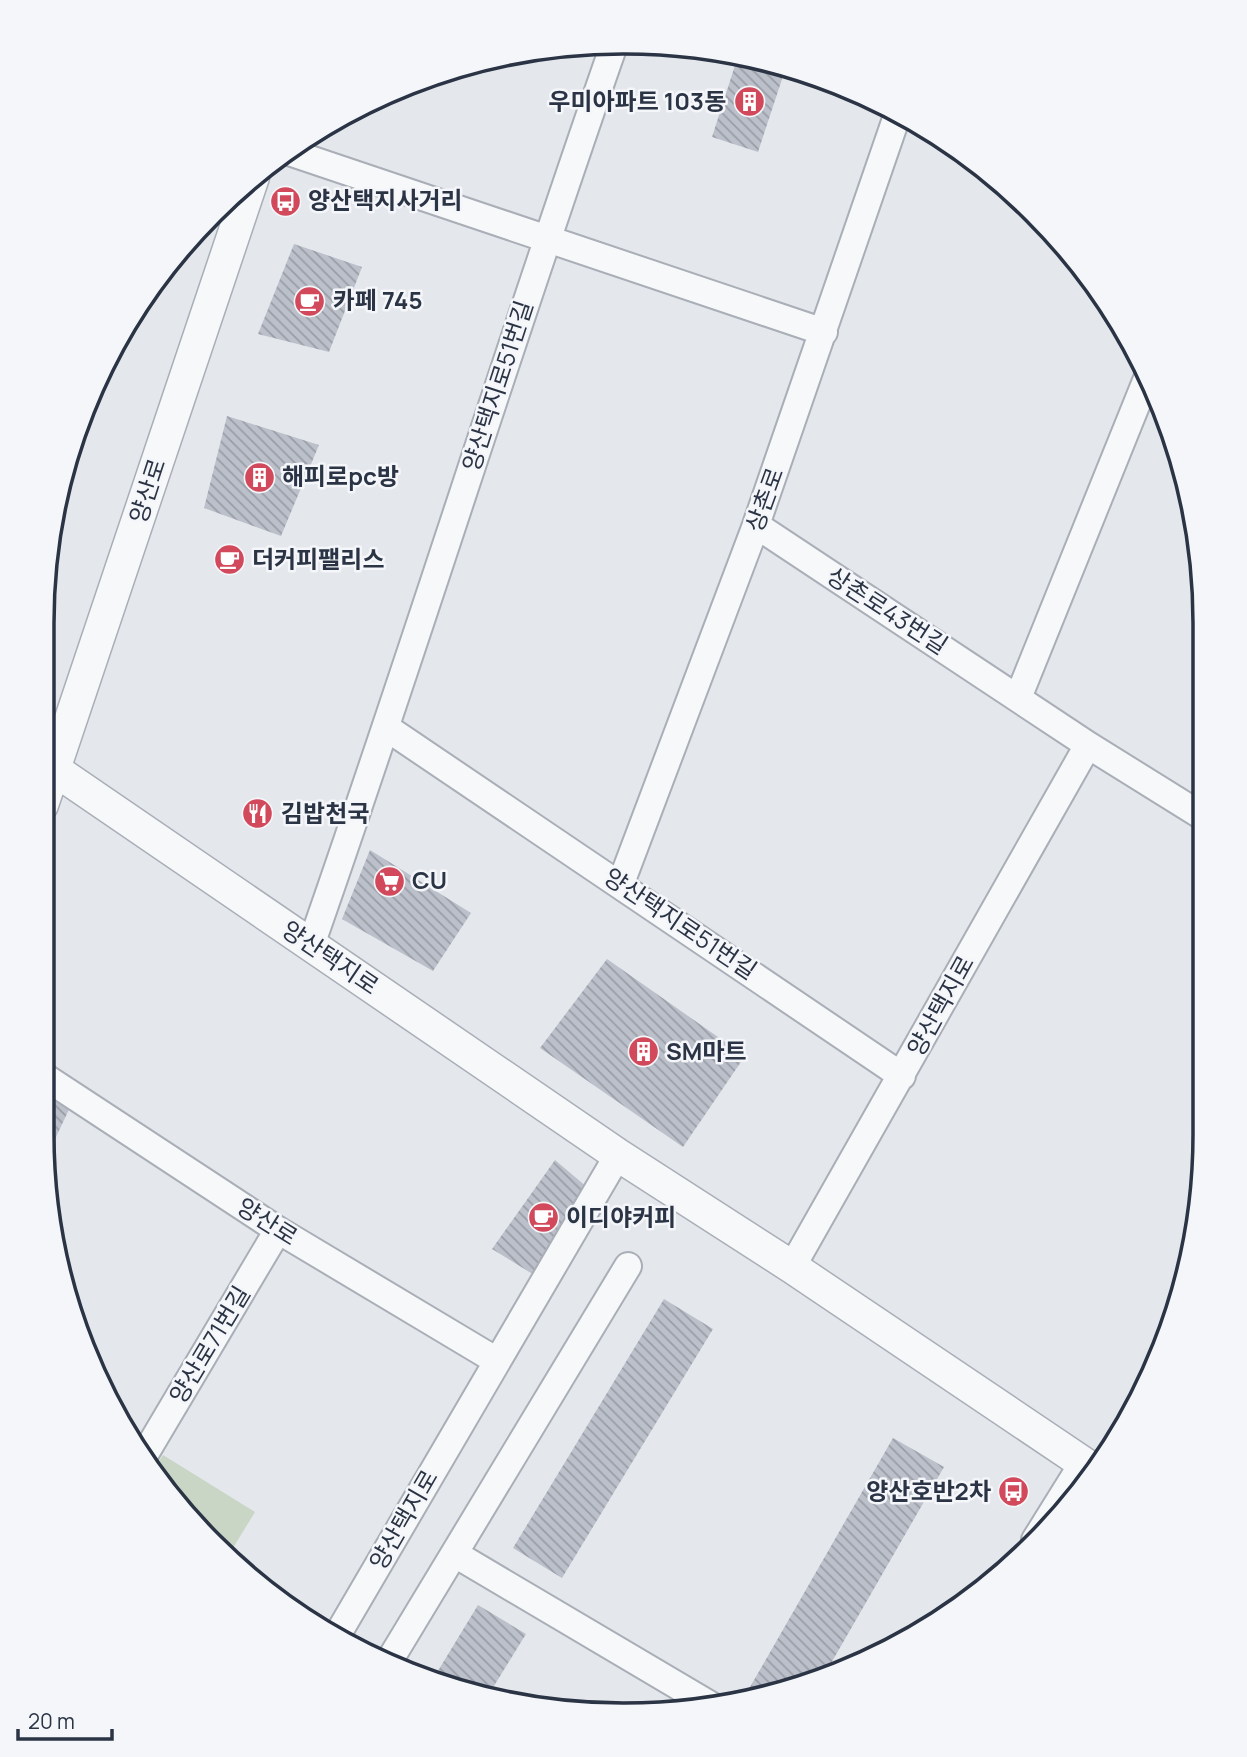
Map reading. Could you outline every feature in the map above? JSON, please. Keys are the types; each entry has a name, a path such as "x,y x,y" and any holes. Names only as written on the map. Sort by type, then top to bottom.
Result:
{"street":[{"name":"양산택지로51번길","path":"311,945 387,728 546,239 611,54"},
{"name":"상촌로","path":"621,883 757,525 894,124"},
{"path":"299,156 824,332"},
{"name":"양산로","path":"54,748 246,198"},
{"path":"1018,698 1142,391"},
{"name":"상촌로43번길","path":"757,525 1088,745 1193,810"},
{"name":"양산택지로51번길","path":"387,728 621,883 902,1076"},
{"name":"양산택지로","path":"792,1267 1088,745"},
{"name":"양산택지로","path":"54,769 618,1155 792,1267 1086,1465"},
{"name":"양산로","path":"54,1083 278,1230 497,1361"},
{"name":"양산택지로","path":"342,1627 618,1155"},
{"name":"양산로71번길","path":"149,1448 278,1230"},
{"path":"394,1654 628,1266"},
{"path":"455,1554 698,1698"}],"green space":[{"path":"163,1455 255,1512 233,1547 196,1509 159,1462"}],"building":[{"name":"우미아파트 103동","path":"735,65 783,77 758,152 712,137"},
{"name":"카페 745","path":"294,244 362,267 329,352 258,334"},
{"name":"해피로pc방","path":"227,416 319,445 281,536 204,508"},
{"name":"CU","path":"370,850 471,913 433,971 342,919"},
{"name":"SM마트","path":"607,959 745,1056 683,1147 540,1048"},
{"path":"54,1088 75,1097 54,1141"},
{"name":"이디야커피","path":"555,1160 588,1188 539,1278 492,1249"},
{"path":"664,1299 713,1329 562,1578 513,1548"},
{"path":"893,1438 944,1467 831,1663 806,1673 749,1688"},
{"path":"478,1605 526,1634 493,1687 438,1672"}],"place":[{"name":"우미아파트 103동","path":"749,102"},
{"name":"양산택지사거리","path":"285,201"},
{"name":"카페 745","path":"310,301"},
{"name":"해피로pc방","path":"259,477"},
{"name":"더커피팰리스","path":"229,560"},
{"name":"김밥천국","path":"258,814"},
{"name":"CU","path":"389,881"},
{"name":"SM마트","path":"643,1052"},
{"name":"이디야커피","path":"543,1218"},
{"name":"양산호반2차","path":"1014,1492"}]}
